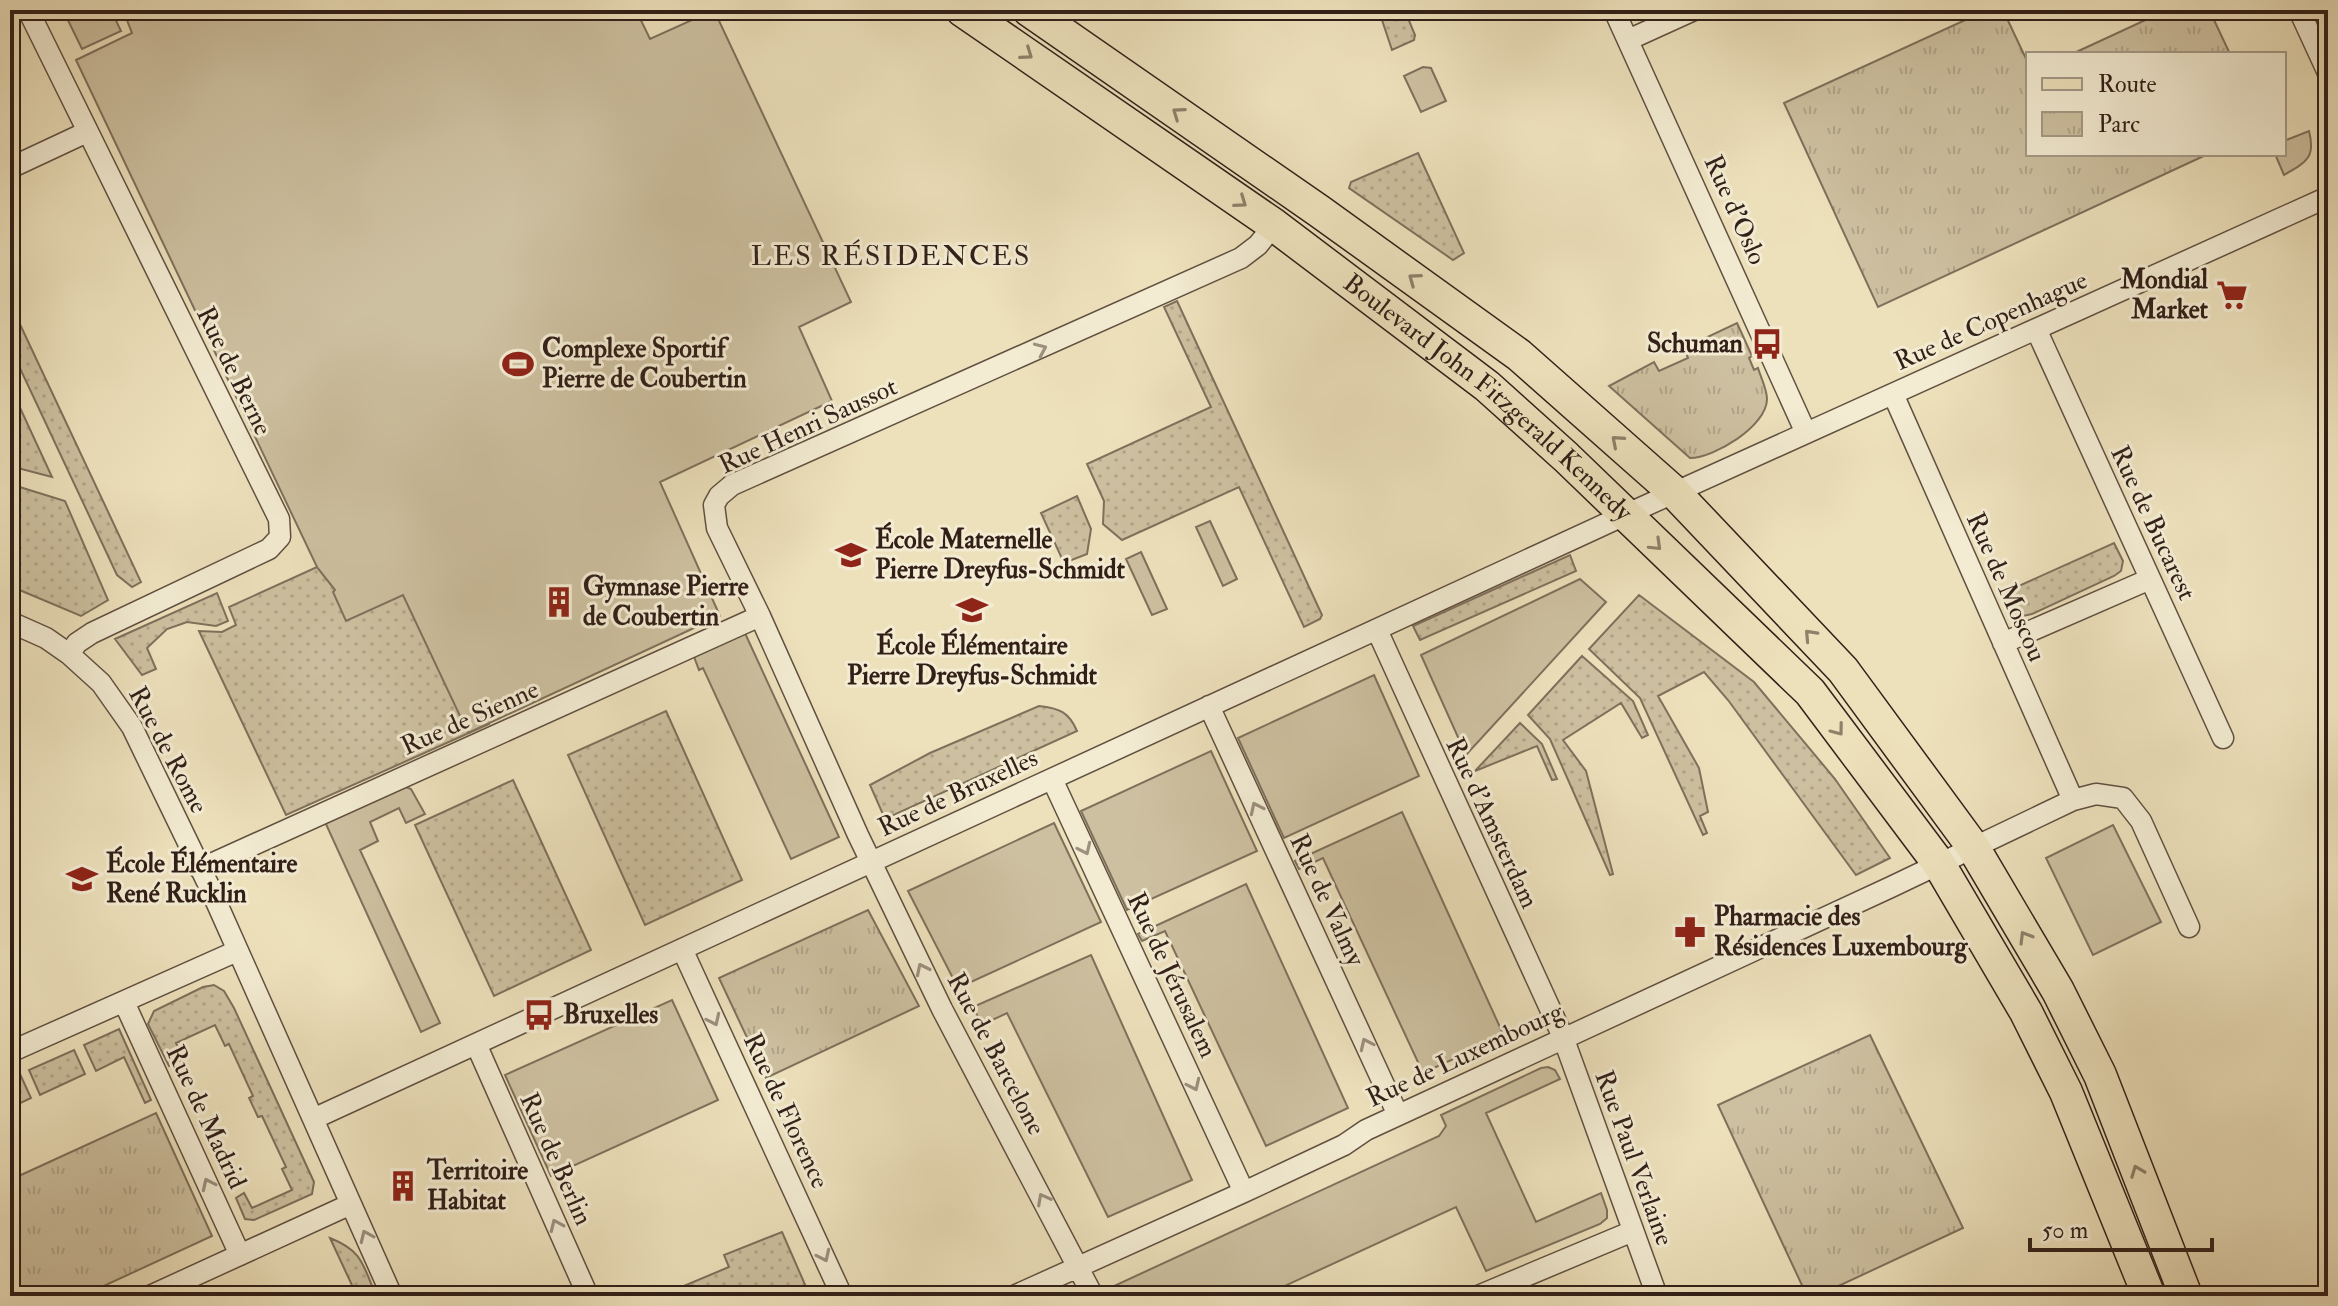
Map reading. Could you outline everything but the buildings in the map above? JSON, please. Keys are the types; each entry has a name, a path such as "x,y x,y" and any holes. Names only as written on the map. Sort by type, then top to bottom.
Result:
{"main road":[{"name":"Boulevard John Fitzgerald Kennedy","path":"962,10 1274,225 1487,386 1810,692 1939,864 2026,1012 2066,1092 2141,1293"},
{"name":"Boulevard John Fitzgerald Kennedy","path":"1029,10 1319,211 1519,355 1675,493 1843,670 1973,847 2058,991 2100,1075 2186,1296"}],"street":[{"name":"Rue de Berne","path":"28,10 279,519 280,537 269,549 92,633 77,643 69,654"},
{"name":"Rue d'Oslo","path":"1614,10 1806,433"},
{"path":"1628,40 1694,10"},
{"path":"2299,10 2328,73"},
{"path":"10,168 87,132"},
{"name":"Rue de Copenhague","path":"1625,515 2328,197"},
{"name":"Rue Henri Saussot","path":"870,862 760,616 717,528 714,505 719,496 732,485 1241,258 1258,245 1274,225"},
{"name":"Rue de Bucarest","path":"2036,329 2223,738"},
{"name":"Rue de Moscou","path":"1893,394 2073,800"},
{"name":"Rue de Bruxelles","path":"313,1119 1625,515"},
{"path":"2003,643 2150,579"},
{"name":"Rue de Sienne","path":"200,869 760,616"},
{"name":"Rue de Rome","path":"10,622 46,638 69,654 101,683 132,727 200,869 392,1296"},
{"name":"Rue d'Amsterdam","path":"1377,630 1563,1037"},
{"name":"Rue de Valmy","path":"1209,706 1398,1115"},
{"name":"Rue de Jérusalem","path":"1052,779 1244,1192"},
{"path":"1939,864 2073,800 2096,794 2123,798 2141,821 2189,927"},
{"name":"Rue de Barcelone","path":"870,862 942,1009 1093,1296"},
{"name":"Rue de Luxembourg","path":"1014,1296 1244,1192 1344,1145 1366,1130 1563,1037 1939,864"},
{"name":"Rue de Florence","path":"682,949 842,1296"},
{"path":"10,1052 237,951"},
{"name":"Rue de Madrid","path":"124,1002 240,1255"},
{"name":"Rue Paul Verlaine","path":"1563,1037 1657,1296"},
{"name":"Rue de Berlin","path":"476,1044 588,1296"},
{"path":"150,1296 351,1204"},
{"path":"1478,1296 1633,1231"}],"green space":[{"path":"63,10 111,10 121,31 82,49"},
{"name":"Complexe Sportif Pierre de Coubertin","path":"123,10 636,10 650,39 714,10 851,302 799,327 832,401 660,482 720,616 468,733 403,595 346,621 333,592 335,590 317,567 76,60 132,33"},
{"path":"1987,10 2003,10 2026,59 2026,156 2204,156 1878,307 1784,103"},
{"path":"2167,10 2232,10 2214,20 2229,52 2076,52"},
{"path":"1405,11 1415,35 1414,40 1392,50 1382,20"},
{"path":"1423,67 1431,68 1446,101 1421,112 1404,76"},
{"path":"2309,131 2311,147 2307,158 2284,175 2276,156 2286,156 2286,140"},
{"path":"1418,153 1464,253 1453,260 1349,188 1351,182"},
{"path":"1177,301 1322,615 1304,627 1239,487 1122,540 1103,524 1104,501 1087,464 1211,407 1164,307"},
{"path":"10,303 141,582 132,587 117,575 10,347"},
{"path":"1737,323 1752,356 1749,358 1754,370 1758,368 1765,387 1765,409 1738,439 1712,453 1690,458 1609,386 1654,362 1659,371 1688,358 1684,348"},
{"path":"10,386 52,477 10,466"},
{"path":"10,484 65,501 108,600 81,616 10,586"},
{"path":"1077,496 1091,529 1087,554 1064,563 1041,513"},
{"path":"1210,521 1237,579 1223,586 1196,527"},
{"path":"2114,543 2123,561 2121,571 2032,614 2023,616 2010,610 2001,594"},
{"path":"1141,552 1167,609 1152,615 1126,559"},
{"path":"1570,555 1576,571 1420,640 1413,626"},
{"path":"415,563 489,724 286,815 199,631 222,632 236,625 229,607 317,567 340,596"},
{"path":"1580,579 1606,602 1466,755 1421,655"},
{"path":"217,593 228,621 216,626 187,622 167,629 147,648 156,669 142,675 115,639"},
{"path":"1639,595 1754,682 1835,779 1890,858 1856,875 1728,700 1704,672 1658,696 1699,768 1708,812 1700,816 1707,833 1703,835 1640,698 1589,649"},
{"path":"744,631 839,837 791,859 703,668 699,670 693,654"},
{"path":"1582,656 1633,701 1648,735 1642,738 1621,703 1563,740 1586,771 1613,874 1610,875 1550,739 1528,715"},
{"path":"1374,675 1419,776 1284,838 1238,738"},
{"path":"1039,706 1062,712 1077,731 885,819 870,785 930,753"},
{"path":"666,711 742,880 645,925 568,755"},
{"path":"1520,723 1542,744 1557,779 1552,780 1537,746 1475,771"},
{"path":"1211,751 1257,851 1127,910 1081,811"},
{"path":"513,780 591,950 494,996 415,825"},
{"path":"403,786 411,789 425,814 406,823 399,808 370,822 378,841 360,850 440,1023 421,1032 325,822"},
{"path":"1402,812 1504,1036 1423,1073 1323,858 1299,869 1295,861"},
{"path":"1054,823 1101,922 958,988 908,891"},
{"path":"2113,825 2161,922 2093,955 2046,858"},
{"path":"1246,884 1348,1108 1266,1146 1165,931 1142,941 1138,934"},
{"path":"868,910 919,1006 766,1078 719,978"},
{"path":"1091,955 1192,1180 1108,1217 1007,1013 982,1025 973,1007"},
{"path":"214,985 224,991 234,1008 314,1182 312,1194 254,1220 245,1219 236,1198 244,1193 252,1208 292,1190 282,1169 286,1167 262,1116 258,1117 249,1098 253,1096 229,1044 225,1046 215,1025 176,1043 183,1059 169,1066 148,1024 154,1011 203,987"},
{"path":"672,1000 718,1100 551,1176 505,1075"},
{"path":"119,1029 151,1100 145,1103 124,1057 96,1071 84,1045"},
{"path":"1870,1035 1963,1228 1817,1296 1807,1296 1718,1105"},
{"path":"74,1050 85,1074 40,1095 29,1070"},
{"path":"1548,1067 1555,1070 1560,1079 1486,1113 1536,1222 1601,1193 1607,1218 1600,1224 1486,1271 1456,1207 1263,1296 1113,1296 1111,1290 1114,1286 1439,1136 1446,1126 1441,1115"},
{"path":"20,1074 31,1098 10,1108 10,1079"},
{"path":"156,1113 212,1236 82,1296 10,1296 10,1180"},
{"path":"782,1232 810,1296 660,1296 729,1267 724,1255"},
{"path":"330,1238 356,1254 376,1296 357,1296"}],"place":[{"name":"Mondial Market","path":"2232,295"},
{"name":"Schuman","path":"1767,344"},
{"name":"Complexe Sportif Pierre de Coubertin","path":"518,364"},
{"name":"École Maternelle Pierre Dreyfus-Schmidt","path":"851,555"},
{"name":"Gymnase Pierre de Coubertin","path":"559,602"},
{"name":"École Élémentaire Pierre Dreyfus-Schmidt","path":"972,610"},
{"name":"École Élémentaire René Rucklin","path":"82,879"},
{"name":"Pharmacie des Résidences Luxembourg","path":"1690,932"},
{"name":"Bruxelles","path":"539,1015"},
{"name":"Territoire Habitat","path":"403,1186"}],"district":[{"name":"LES RÉSIDENCES","path":"891,256"}]}
